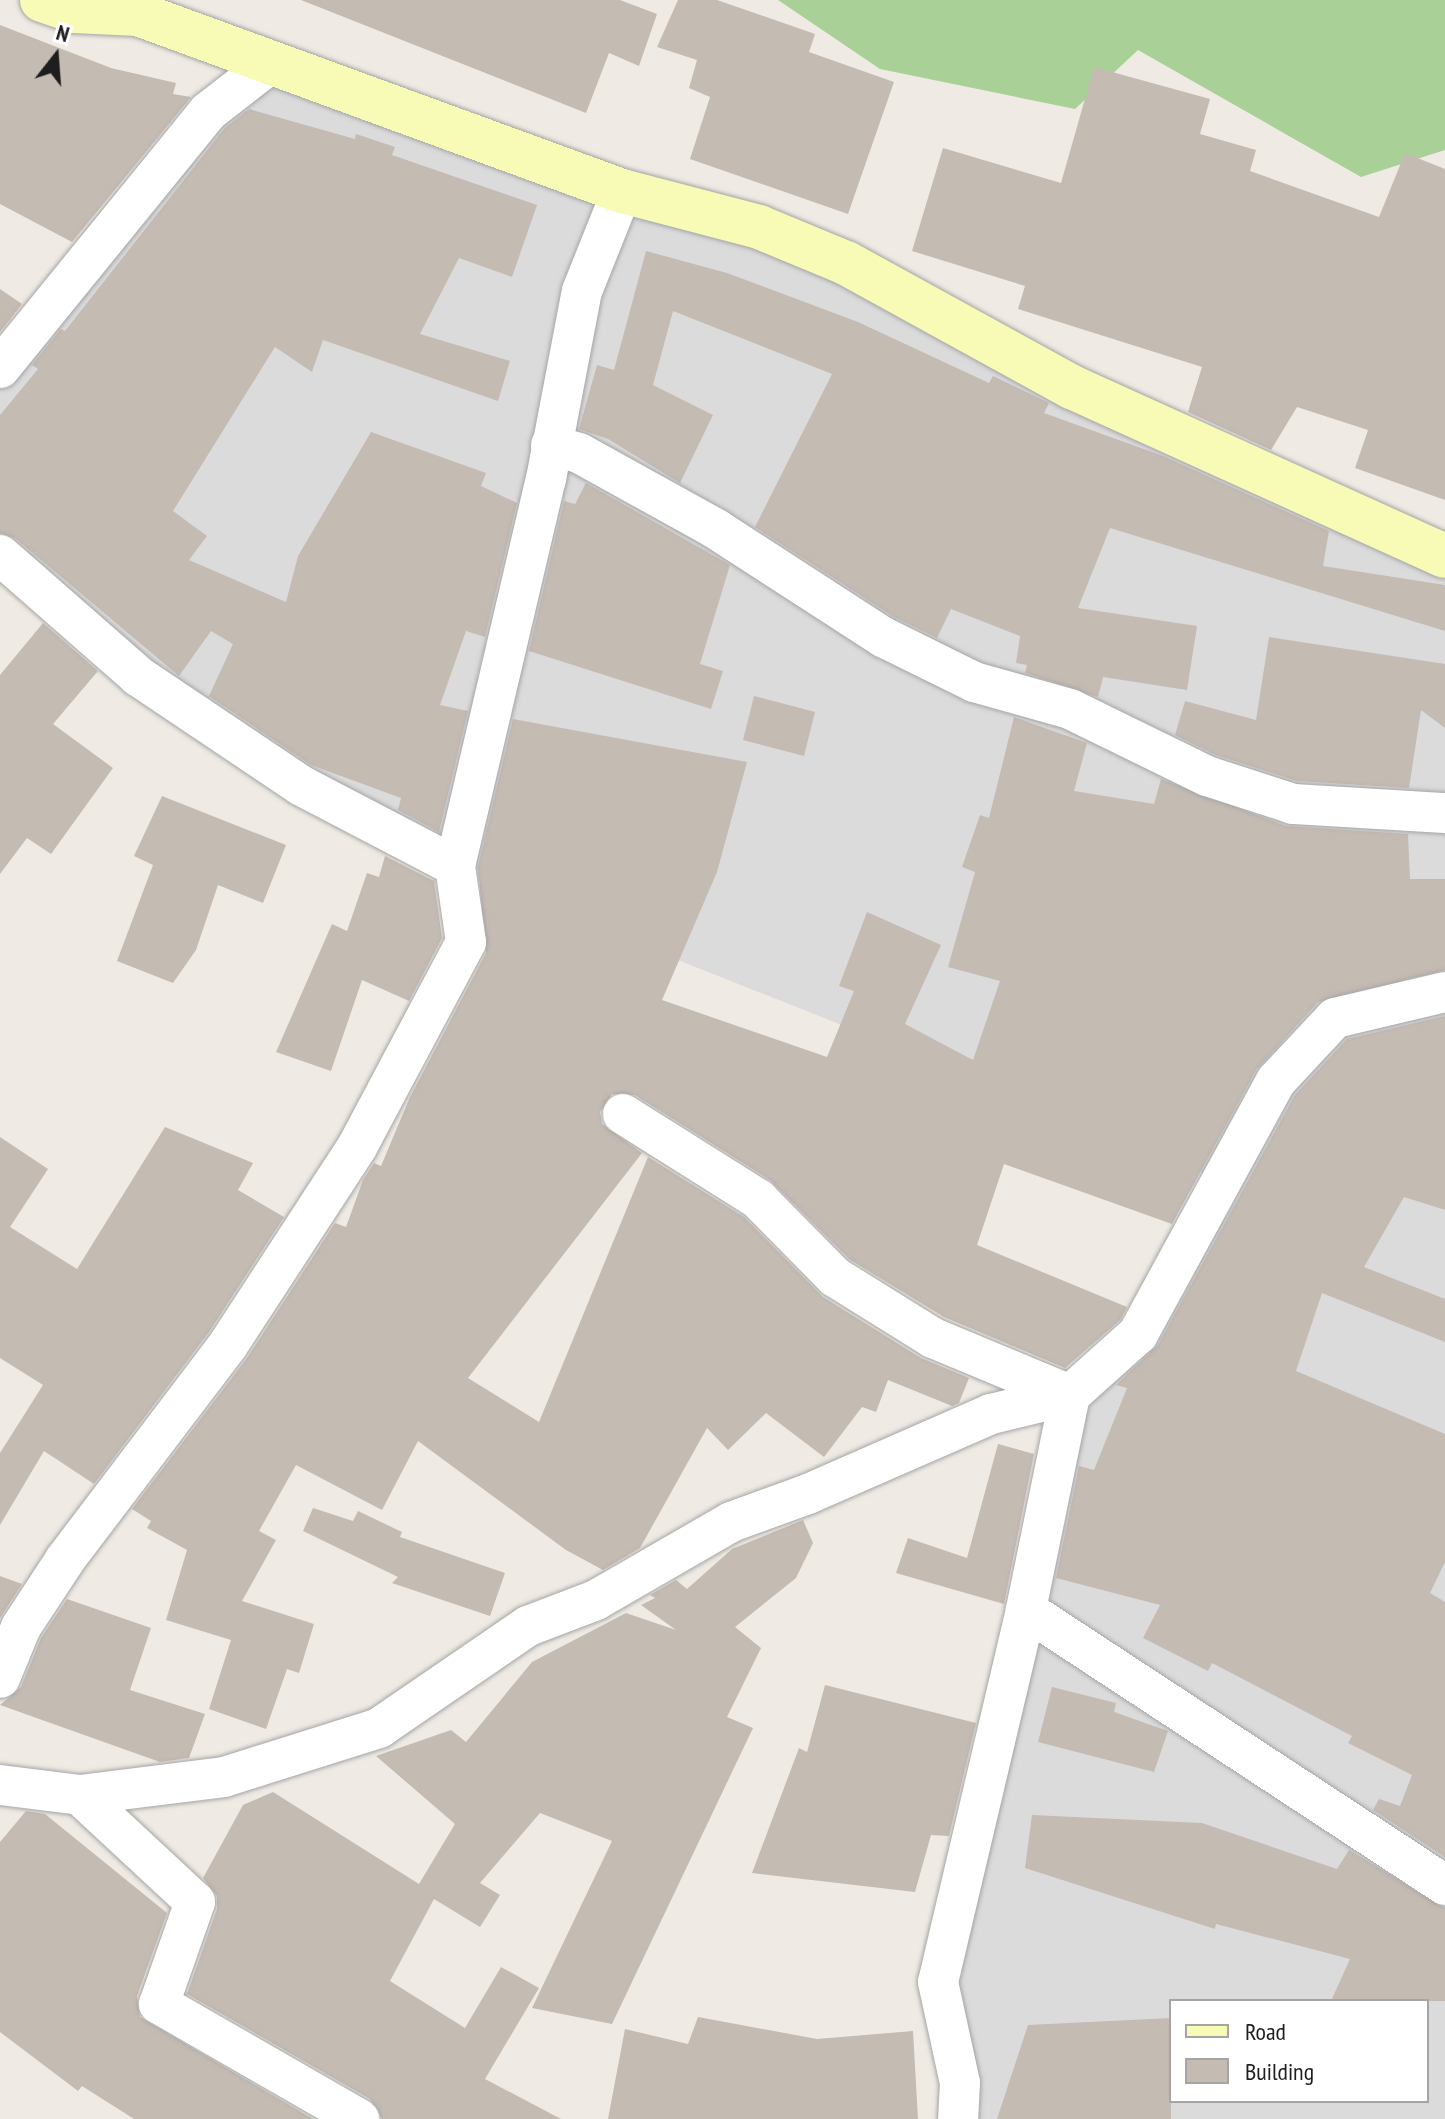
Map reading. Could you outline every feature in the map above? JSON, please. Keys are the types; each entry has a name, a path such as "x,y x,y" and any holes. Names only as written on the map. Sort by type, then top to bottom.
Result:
{"main road":[{"path":"42,0 74,11 134,5 271,63 622,191 759,227 846,263 1072,387 1445,556"}],"street":[{"path":"0,368 208,112 271,63"},
{"path":"0,1678 21,1627 65,1560 228,1345 357,1147 466,942 455,866 551,445 582,291 622,191"},
{"path":"551,445 579,453 704,522 870,629 974,682 1070,709 1207,776 1293,804 1445,813"},
{"path":"0,555 138,676 300,785 455,866"},
{"path":"0,1785 80,1795 224,1777 379,1728 528,1626 596,1600 731,1522 808,1494 991,1414 1070,1395 1138,1334 1276,1081 1335,1018 1445,992"},
{"path":"623,1114 758,1199 835,1277 933,1338 1070,1395"},
{"path":"958,2119 960,2083 938,1982 1026,1610 1070,1395"},
{"path":"1026,1610 1445,1885"},
{"path":"80,1795 195,1902 159,2004 359,2119"}],"shaded area":[{"path":"235,59 784,238 1445,542 1445,2119 946,2119 939,1953 1076,1430 1226,1185 1159,1151 469,877 0,565 0,375"}],"green space":[{"path":"778,0 1445,0 1445,150 1361,177 1138,50 1075,109 880,69"}],"building":[{"path":"301,0 620,0 657,14 639,66 609,53 586,113"},
{"path":"678,0 717,0 815,34 809,52 894,82 848,214 690,159 710,97 689,88 697,60 657,47"},
{"path":"0,25 111,68 176,83 173,94 191,97 72,242 0,204"},
{"path":"1094,67 1210,99 1200,134 1256,150 1250,171 1379,217 1405,153 1445,169 1445,500 1355,468 1368,430 1297,407 1271,450 1188,412 1202,367 1018,309 1025,286 912,251 943,148 1061,183"},
{"path":"249,109 355,139 356,134 395,147 392,155 537,205 512,277 459,258 420,334 510,361 498,401 323,340 312,372 275,347 173,511 207,536 189,560 286,602 298,556 371,432 486,473 481,486 517,503 485,637 466,631 440,705 468,711 439,832 398,810 401,798 311,765 209,696 233,644 211,631 179,676 15,538 0,533 0,415 38,369 32,365 61,329 65,331 224,129"},
{"path":"646,251 727,273 858,322 989,383 993,376 1049,403 1044,413 1163,456 1329,531 1323,566 1445,585 1445,631 1110,528 1078,608 1197,626 1187,690 1103,677 1098,697 1025,673 1027,665 1016,663 1020,636 951,609 937,638 894,617 755,527 832,374 673,311 653,385 713,415 680,483 608,439 579,429 597,365 614,370"},
{"path":"0,289 22,304 0,332"},
{"path":"586,483 730,565 700,664 723,671 711,709 529,651 564,501 575,504"},
{"path":"43,623 98,671 53,724 113,768 51,854 27,838 0,874 0,675"},
{"path":"1269,637 1445,664 1445,728 1421,710 1409,788 1297,781 1216,755 1175,735 1185,701 1256,720"},
{"path":"754,696 815,712 804,756 743,740"},
{"path":"1014,717 1087,743 1074,791 1154,804 1161,779 1286,826 1408,834 1410,879 1445,879 1445,970 1318,1002 1256,1070 1172,1224 1004,1164 977,1245 1127,1307 1120,1320 1065,1368 944,1317 849,1259 770,1180 635,1095 612,1094 600,1112 602,1124 642,1153 468,1378 539,1422 648,1157 744,1217 823,1297 921,1358 969,1378 959,1403 952,1406 888,1380 876,1412 862,1407 824,1457 766,1413 728,1450 707,1428 640,1548 603,1570 566,1550 418,1441 382,1510 296,1465 259,1531 276,1540 242,1601 314,1624 299,1673 287,1669 266,1729 209,1709 231,1640 166,1620 187,1550 147,1528 151,1521 132,1509 247,1358 335,1223 346,1227 363,1180 374,1163 381,1166 410,1097 486,953 478,867 513,719 747,762 717,872 662,1000 827,1057 854,991 839,986 867,912 941,945 905,1024 973,1060 1000,981 948,967 975,872 962,867 980,815 989,818"},
{"path":"162,796 286,845 263,903 218,885 196,950 173,983 117,961 153,865 134,856"},
{"path":"385,856 434,881 442,938 409,1001 362,980 331,1071 276,1052 332,924 347,931 367,873 379,877"},
{"path":"1445,1016 1445,1210 1404,1197 1364,1267 1445,1299 1445,1342 1322,1293 1296,1371 1445,1434 1445,1562 1430,1593 1445,1602 1445,1857 1373,1810 1379,1799 1400,1806 1412,1775 1348,1743 1352,1736 1212,1663 1208,1671 1143,1638 1160,1605 1056,1578 1079,1466 1094,1470 1127,1388 1116,1385 1158,1345 1295,1095 1347,1039"},
{"path":"165,1127 253,1163 238,1190 284,1217 209,1332 94,1484 44,1451 0,1525 0,1453 43,1385 0,1358 0,1137 48,1169 10,1227 77,1269"},
{"path":"998,1444 1034,1454 1004,1604 896,1573 908,1538 967,1558"},
{"path":"313,1508 353,1521 358,1511 402,1532 400,1537 505,1573 490,1616 392,1583 398,1577 303,1531"},
{"path":"803,1520 813,1543 796,1578 735,1627 761,1648 727,1717 753,1728 612,2024 532,2008 612,1841 540,1813 480,1883 500,1895 480,1927 434,1899 390,1981 465,2028 501,1967 539,1988 485,2079 561,2119 382,2119 370,2099 187,1994 217,1909 217,1896 203,1878 243,1805 273,1792 419,1884 455,1824 376,1756 451,1730 466,1742 532,1662 626,1613 676,1630 641,1605 655,1598 650,1595 676,1580 687,1589 732,1549"},
{"path":"0,1576 22,1584 0,1618"},
{"path":"67,1599 151,1628 130,1690 205,1714 189,1758 160,1762 0,1705 21,1687 41,1638"},
{"path":"825,1685 976,1723 949,1836 931,1835 915,1892 752,1873 799,1748 807,1752"},
{"path":"1052,1687 1116,1703 1114,1712 1168,1731 1154,1772 1038,1742"},
{"path":"26,1811 45,1814 167,1913 137,1996 140,2017 313,2119 134,2119 82,2086 78,2091 0,2032 0,1842"},
{"path":"1032,1815 1202,1823 1337,1869 1349,1850 1445,1908 1445,2001 1332,1999 1350,1959 1216,1924 1215,1929 1025,1868"},
{"path":"698,2017 817,2039 913,2031 918,2119 608,2119 625,2029 688,2044"},
{"path":"1169,2018 1171,2119 997,2119 1028,2025"}]}
